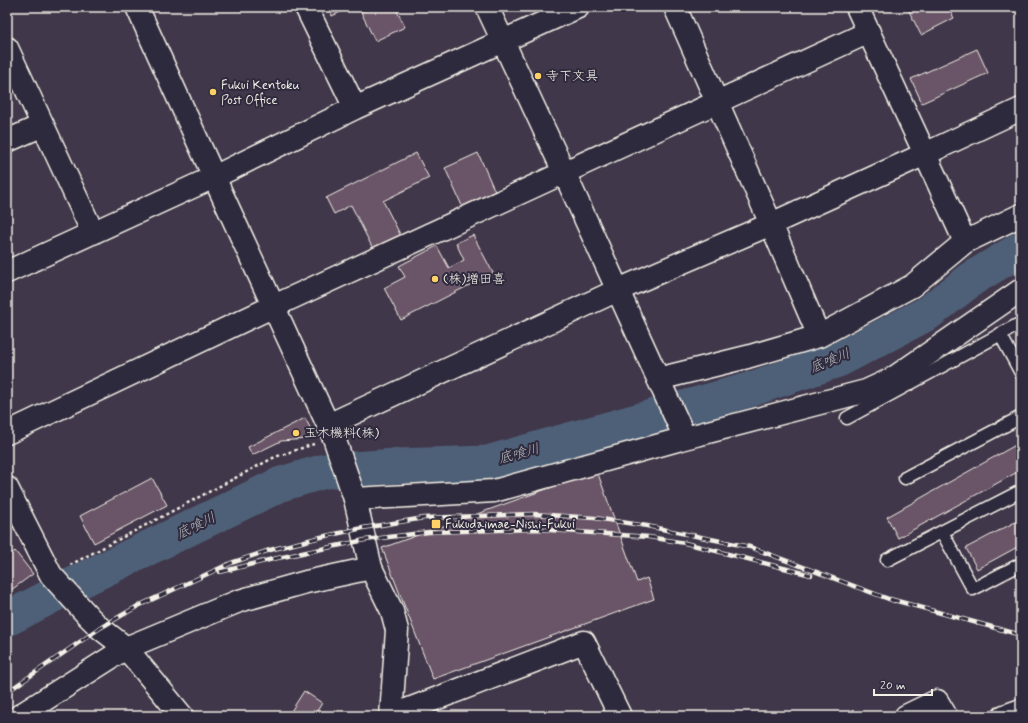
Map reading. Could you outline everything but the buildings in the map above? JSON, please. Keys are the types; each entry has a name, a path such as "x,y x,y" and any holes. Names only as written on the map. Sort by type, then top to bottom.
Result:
{"street":[{"path":"137,7 332,435 354,496 371,568 392,612 397,630 391,716 584,642 620,716"},
{"path":"306,7 355,108"},
{"path":"487,7 685,438"},
{"path":"7,272 214,177 355,108 578,7"},
{"path":"675,7 819,336"},
{"path":"857,7 965,242"},
{"path":"7,433 274,306 869,32"},
{"path":"7,48 93,233"},
{"path":"332,435 618,290 771,224 1021,110"},
{"path":"7,141 43,125"},
{"path":"658,379 748,357 819,336 912,286 965,242 1021,215"},
{"path":"354,496 494,491 685,438 866,391 892,379 1021,290"},
{"path":"7,488 51,575 88,617 126,648 182,716"},
{"path":"19,716 126,648 239,601 306,582 371,568"},
{"path":"906,716 937,701 946,716"},
{"path":"1004,716 1021,710"}],"lane":[{"path":"847,418 1021,323"},
{"path":"1000,334 1021,373"},
{"path":"905,478 1021,417"},
{"path":"887,560 1021,491"},
{"path":"942,532 973,589 1021,564"}],"path":[{"path":"51,575 275,456 332,435"}],"waterway":[{"name":"底喰川","path":"7,619 84,579 281,484 325,471 396,466 487,463 748,390 838,360 928,313 973,278 1021,249"}],"railway":[{"path":"7,692 100,628 138,606 231,563 270,550 321,537 363,528 424,518 533,514 595,518 647,526 750,547 894,601"},
{"path":"220,572 273,559 365,540 429,532 536,529 649,537 685,543 811,575"},
{"path":"890,599 1021,635"}],"place":[{"name":"寺下文具","path":"538,76"},
{"name":"Fukui Kentoku Post Office","path":"213,92"},
{"name":"(株)増田喜","path":"435,279"},
{"name":"玉木機料(株)","path":"296,433"},
{"name":"Fukudaimae-Nishi-Fukui","path":"436,524"}]}
